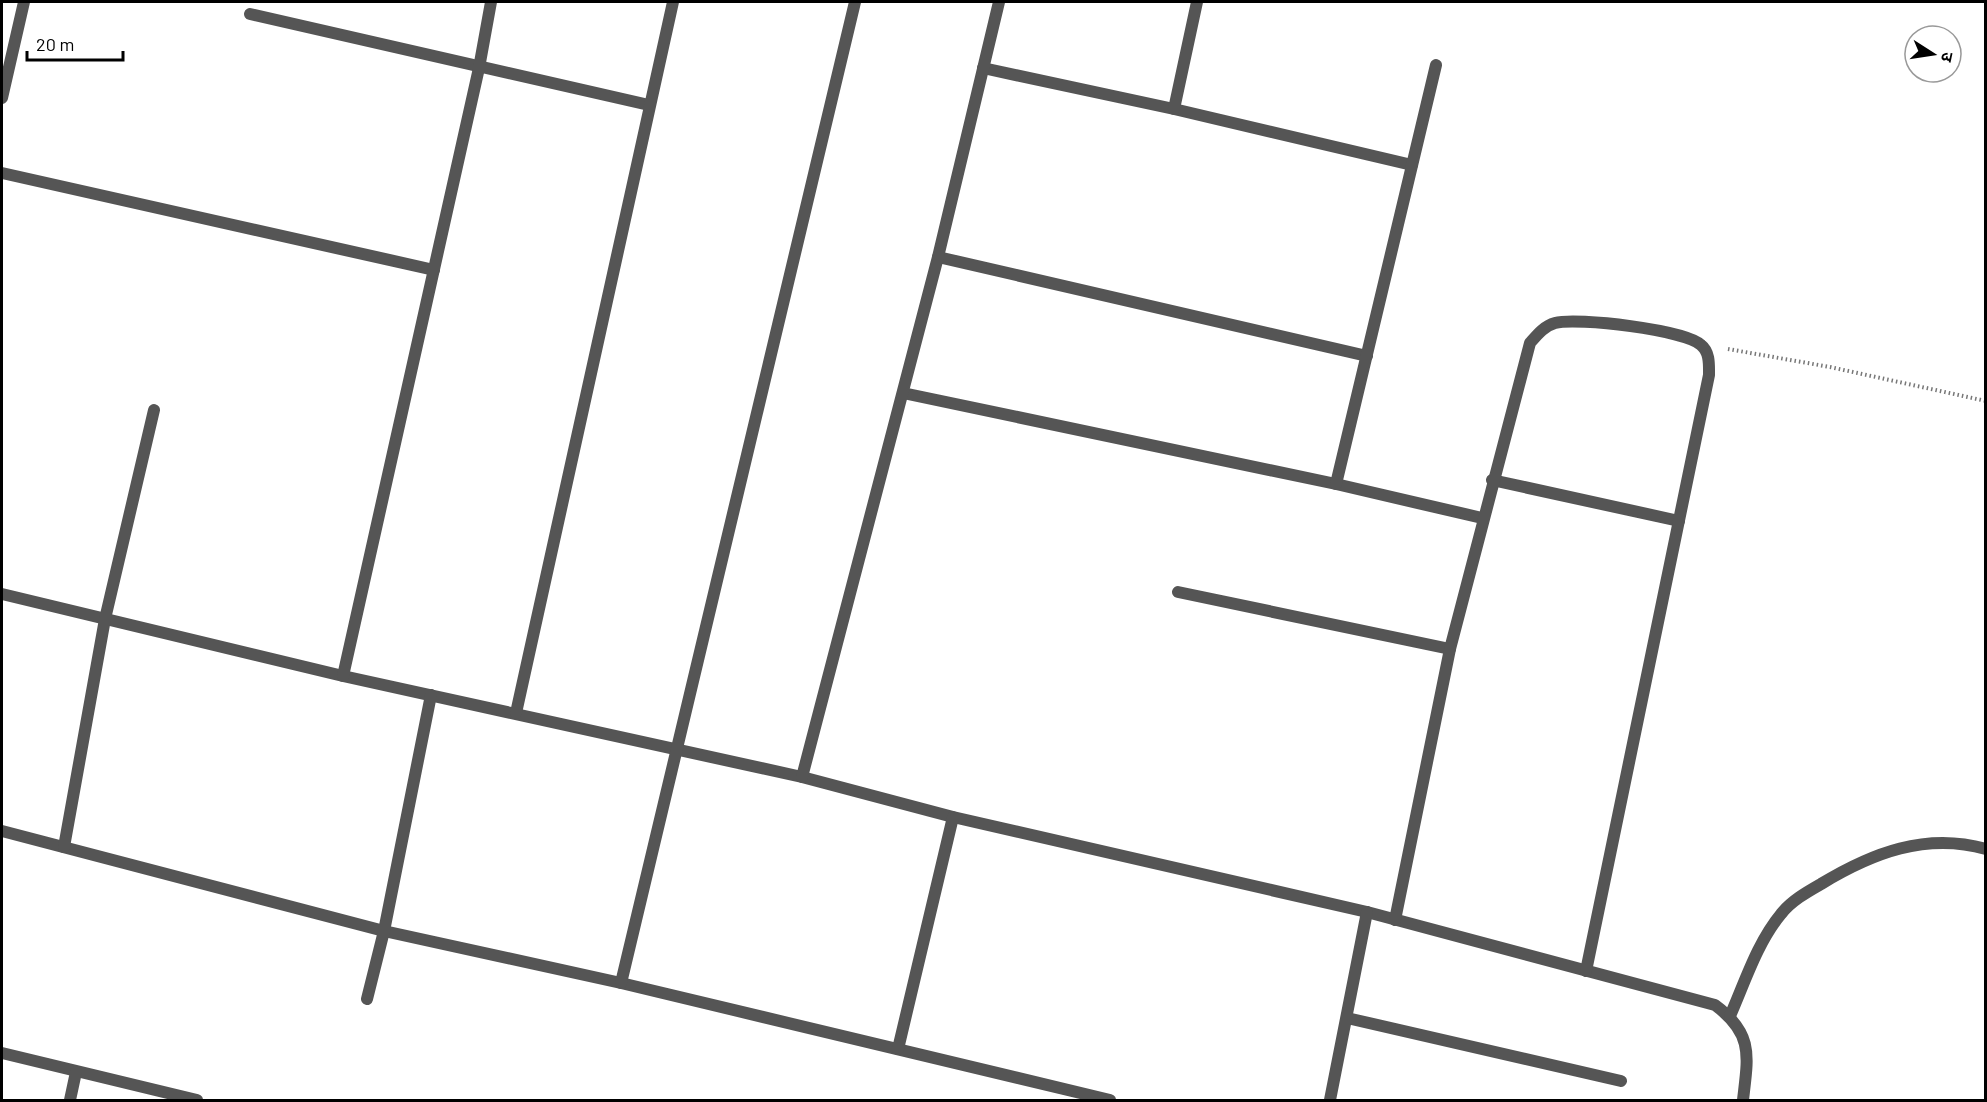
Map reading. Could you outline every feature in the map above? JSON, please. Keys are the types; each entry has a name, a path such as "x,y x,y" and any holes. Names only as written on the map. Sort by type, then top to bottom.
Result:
{"street":[{"path":"2,98 24,2"},
{"path":"343,676 479,68 491,2"},
{"path":"516,713 673,2"},
{"path":"621,983 855,2"},
{"path":"802,777 938,257 999,2"},
{"path":"1174,109 1197,2"},
{"path":"250,14 479,68 650,105"},
{"path":"1336,484 1436,65"},
{"path":"983,68 1174,109 1412,165"},
{"path":"2,173 434,270"},
{"path":"938,257 1367,356"},
{"path":"1395,921 1450,649 1524,356 1530,343 1541,330 1556,323 1596,323 1651,329 1689,338 1701,344 1709,361 1709,375 1586,971"},
{"path":"903,393 1336,484 1482,519"},
{"path":"64,847 105,619 154,410"},
{"path":"1492,480 1679,521"},
{"path":"1178,592 1450,649"},
{"path":"2,594 343,676 802,777 952,816 1367,912 1715,1005 1730,1016 1743,1033 1747,1064 1743,1101"},
{"path":"368,999 384,931 431,695"},
{"path":"898,1050 952,816"},
{"path":"2,831 384,931 621,983 1110,1101"},
{"path":"1730,1016 1761,944 1781,913 1798,898 1834,876 1885,851 1903,845 1940,843 1986,849"},
{"path":"1330,1101 1367,912"},
{"path":"1347,1018 1621,1081"},
{"path":"2,1053 197,1101"},
{"path":"70,1101 76,1072"}],"path":[{"path":"1701,344 1830,367 1986,401"}]}
